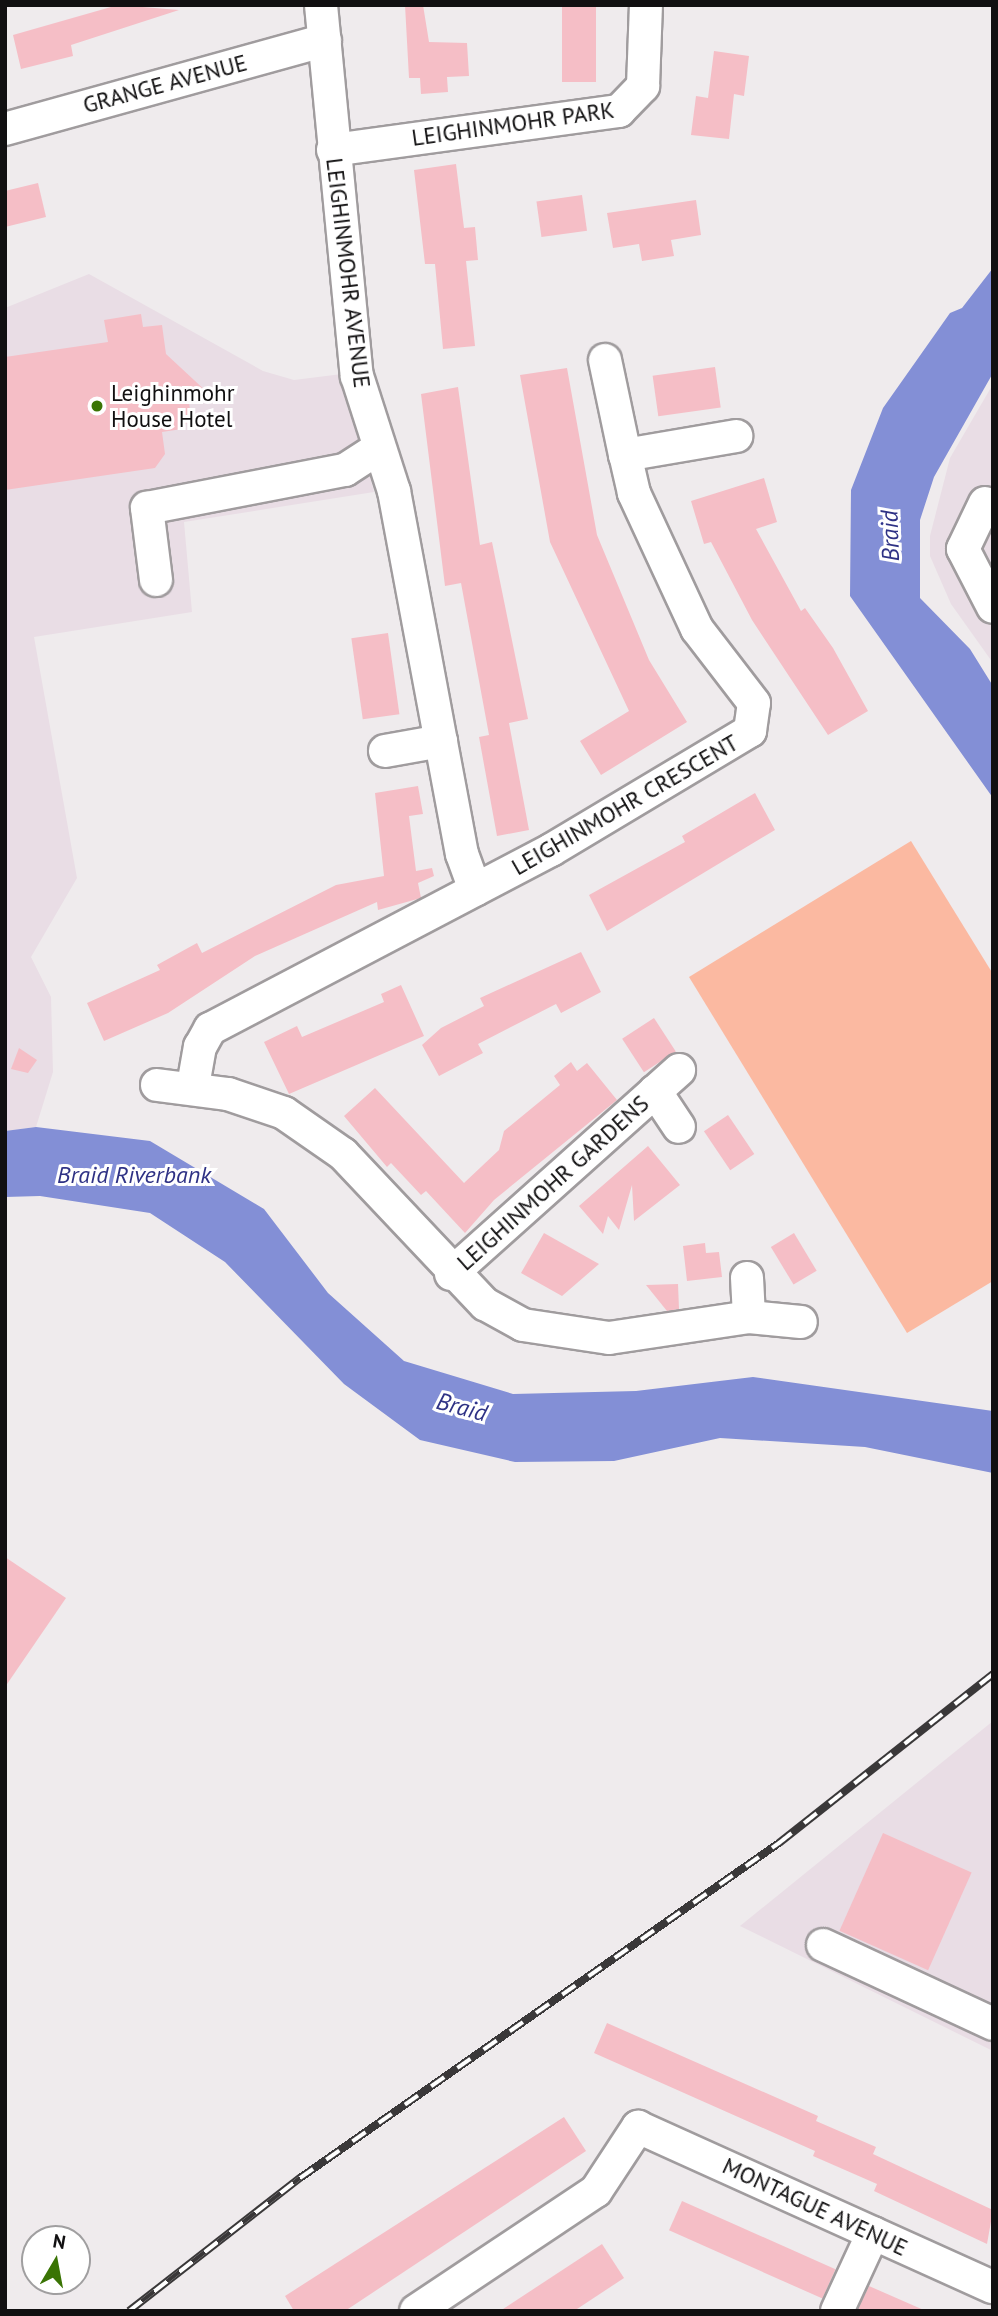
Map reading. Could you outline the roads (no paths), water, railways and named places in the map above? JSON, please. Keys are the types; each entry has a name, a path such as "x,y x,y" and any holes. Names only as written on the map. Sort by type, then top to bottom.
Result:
{"street":[{"name":"LEIGHINMOHR AVENUE","path":"321,5 357,376 394,491 441,741 475,890"},
{"name":"LEIGHINMOHR PARK","path":"333,150 619,111 643,86 646,5"},
{"name":"GRANGE AVENUE","path":"5,129 325,40"},
{"path":"605,360 625,455 736,436"},
{"path":"156,580 147,508 345,470 379,448"},
{"name":"LEIGHINMOHR CRESCENT","path":"193,1086 200,1047 211,1029 282,994 475,890 733,744 756,722 750,695 697,628 634,493 625,455"},
{"path":"985,503 963,549 993,607"},
{"path":"384,751 441,741"},
{"name":"LEIGHINMOHR GARDENS","path":"451,1274 678,1070"},
{"name":"LEIGHINMOHR GARDENS","path":"157,1085 193,1086 284,1113 343,1154 451,1274 485,1304 523,1325 609,1338 750,1317 801,1322"},
{"name":"LEIGHINMOHR GARDENS","path":"655,1091 679,1127"},
{"path":"747,1278 750,1317"},
{"path":"823,1945 993,2024"},
{"name":"MONTAGUE AVENUE","path":"416,2311 596,2191 638,2127 993,2287"},
{"path":"837,2311 873,2233"}],"water":[{"name":"Braid","path":"993,268 993,373 934,477 920,520 920,598 970,649 993,686 993,798 850,596 851,490 883,408 950,313 962,308"},
{"name":"Braid Riverbank","path":"36,1127 150,1141 264,1209 328,1293 404,1361 513,1394 636,1391 753,1377 993,1411 993,1473 865,1447 720,1438 614,1461 515,1462 420,1440 344,1384 225,1262 150,1213 40,1196 5,1197 5,1131"}],"railway":[{"path":"129,2311 300,2178 779,1843 993,1674"}],"place":[{"name":"Leighinmohr House Hotel","path":"97,406"}]}
